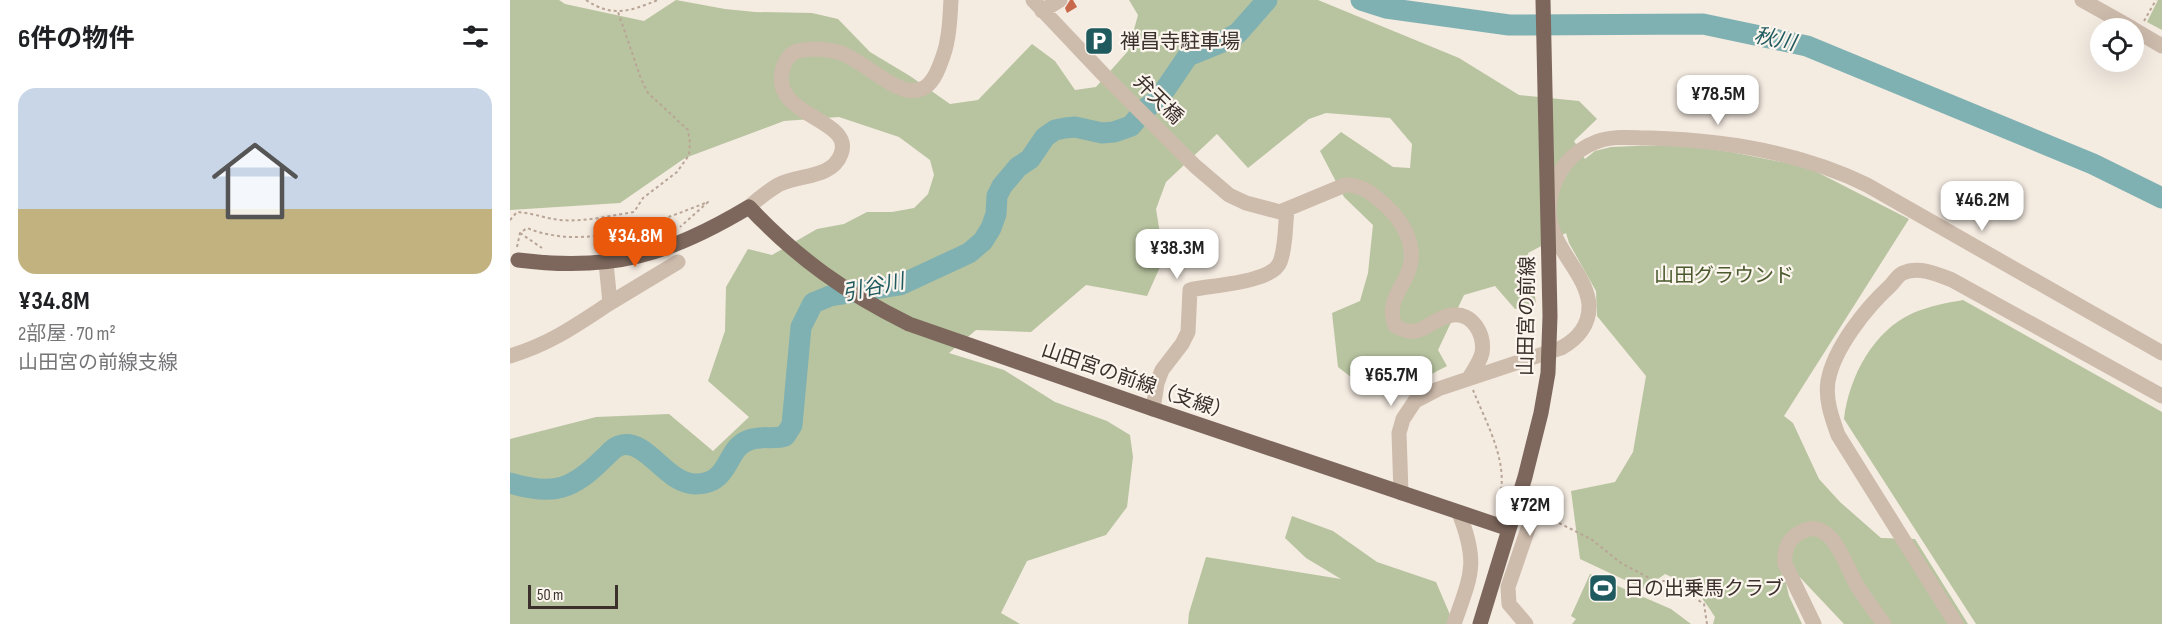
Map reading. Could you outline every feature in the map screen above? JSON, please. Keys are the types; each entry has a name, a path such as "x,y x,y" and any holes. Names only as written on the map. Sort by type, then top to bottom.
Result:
{"main road":[{"name":"山田宮の前線","path":"1480,624 1525,477 1545,395 1550,340 1543,0"},
{"name":"山田宮の前線（支線）","path":"749,207 772,231 819,271 874,306 931,332 1459,513 1511,522"},
{"path":"517,258 577,264 606,263 639,256 681,243 749,207"}],"street":[{"path":"749,207 778,185 792,179 819,174 841,155 841,140 837,133 788,100 783,92 782,70 789,56 797,51 807,50 837,52 891,84 914,91 922,90 929,86 935,77 945,49 951,0"},
{"path":"1037,5 1060,0"},
{"path":"2082,0 2118,18"},
{"name":"弁天橋","path":"1037,5 1104,75 1229,195 1246,203 1271,210 1280,212 1287,210"},
{"path":"2144,33 2162,46"},
{"path":"1401,493 1399,439 1405,414 1415,401 1426,394 1469,378 1561,348 1574,340 1583,329 1588,313 1588,301 1583,286 1553,231 1549,203 1552,187 1565,165 1576,153 1595,142 1621,137 1713,141 1799,159 1838,171 2162,353"},
{"path":"1153,409 1157,383 1162,370 1182,344 1188,332 1190,290 1261,278 1276,269 1282,255 1287,210 1332,189 1353,184 1362,187 1385,205 1404,227 1412,253 1408,273 1394,299 1391,315 1395,327 1407,333 1451,315 1472,321 1482,339 1482,355 1469,378"},
{"path":"510,356 553,341 609,303 678,262"},
{"path":"606,263 609,303"},
{"path":"1956,624 1838,435 1829,411 1828,382 1837,354 1874,300 1901,273 1918,270 1934,273 1952,280 2162,396"},
{"path":"1454,624 1471,573 1470,542 1459,513"},
{"path":"1511,522 1537,518"},
{"path":"1526,624 1509,604 1508,587 1537,518"},
{"path":"1814,624 1785,564 1784,553 1793,537 1807,529 1817,530 1832,539 1855,582 1884,624"}],"path":[{"path":"586,0 596,6 618,12 638,8 658,0"},
{"path":"2143,18 2156,0"},
{"path":"510,220 517,212 580,221 634,212 643,198 677,172 689,155 688,130 648,93 618,12"},
{"path":"517,258 520,233 527,228 563,237 609,234 673,216 708,202 675,231"},
{"path":"520,233 542,249"},
{"path":"1469,378 1499,460 1503,476 1501,490"},
{"path":"1537,518 1591,539 1629,568 1654,581 1670,581 1704,604 1707,624"}],"green space":[{"name":"山田グラウンド","path":"510,0 559,0 565,4 644,21 676,0 725,9 812,13 838,19 870,52 950,104 978,100 1032,44 1055,61 1075,90 1096,87 1128,51 1138,15 1129,0 1318,0 1459,58 1519,95 1579,101 1597,119 1574,141 1585,159 1595,151 1611,147 1680,145 1731,152 1807,167 1909,219 1784,416 1793,423 1819,479 1840,502 1881,538 1915,539 1968,624 1844,624 1793,570 1783,570 1789,596 1802,624 1713,624 1715,617 1704,601 1688,586 1665,574 1644,589 1580,559 1571,491 1615,482 1633,452 1646,376 1597,316 1596,291 1569,243 1566,233 1528,253 1536,303 1515,309 1495,286 1464,295 1438,350 1447,366 1395,393 1369,391 1338,367 1332,313 1360,301 1368,273 1373,225 1344,197 1320,151 1341,132 1393,167 1410,168 1412,144 1390,118 1326,113 1309,119 1248,168 1217,134 1166,182 1156,209 1164,258 1147,296 1086,285 1031,332 976,330 949,353 1004,370 1055,402 1107,421 1130,435 1133,457 1127,507 1106,535 1027,561 1001,613 1020,624 510,624 510,439 596,417 669,414 713,451 749,417 708,381 725,331 726,287 748,249 772,255 817,229 844,224 867,212 892,212 914,208 928,194 934,175 930,160 899,137 839,117 784,121 685,158 620,203 510,210"},
{"path":"2158,0 2162,0 2162,30 2147,22"},
{"path":"1963,300 2162,412 2162,624 1976,624 1844,419 1857,372 1865,357 1886,331 1913,313"},
{"path":"1292,516 1333,531 1377,562 1436,582 1451,617 1450,624 1188,624 1189,613 1206,557 1341,579 1306,558 1285,538"},
{"name":"日の出乗馬クラブ","path":"1590,574 1671,609 1691,624 1572,624 1576,619 1571,616"}],"building":[{"path":"1070,0 1073,0 1077,7 1067,13 1065,8"}],"waterway":[{"name":"引谷川","path":"510,483 539,489 562,487 593,469 614,448 631,445 649,455 675,477 696,484 716,478 741,444 754,439 785,436 792,425 801,327 813,303 830,296 900,285 969,253 983,241 991,228 996,214 997,196 1002,186 1018,167 1030,159 1045,137 1055,130 1065,128 1075,127 1102,133 1114,132 1131,126 1146,108 1158,100 1188,56 1238,33 1267,0"},
{"name":"秋川","path":"1361,0 1386,8 1509,25 1703,24 1807,46 2093,164 2162,198"}],"place":[{"name":"禅昌寺駐車場","path":"1099,41"},
{"name":"日の出乗馬クラブ","path":"1603,588"}]}
